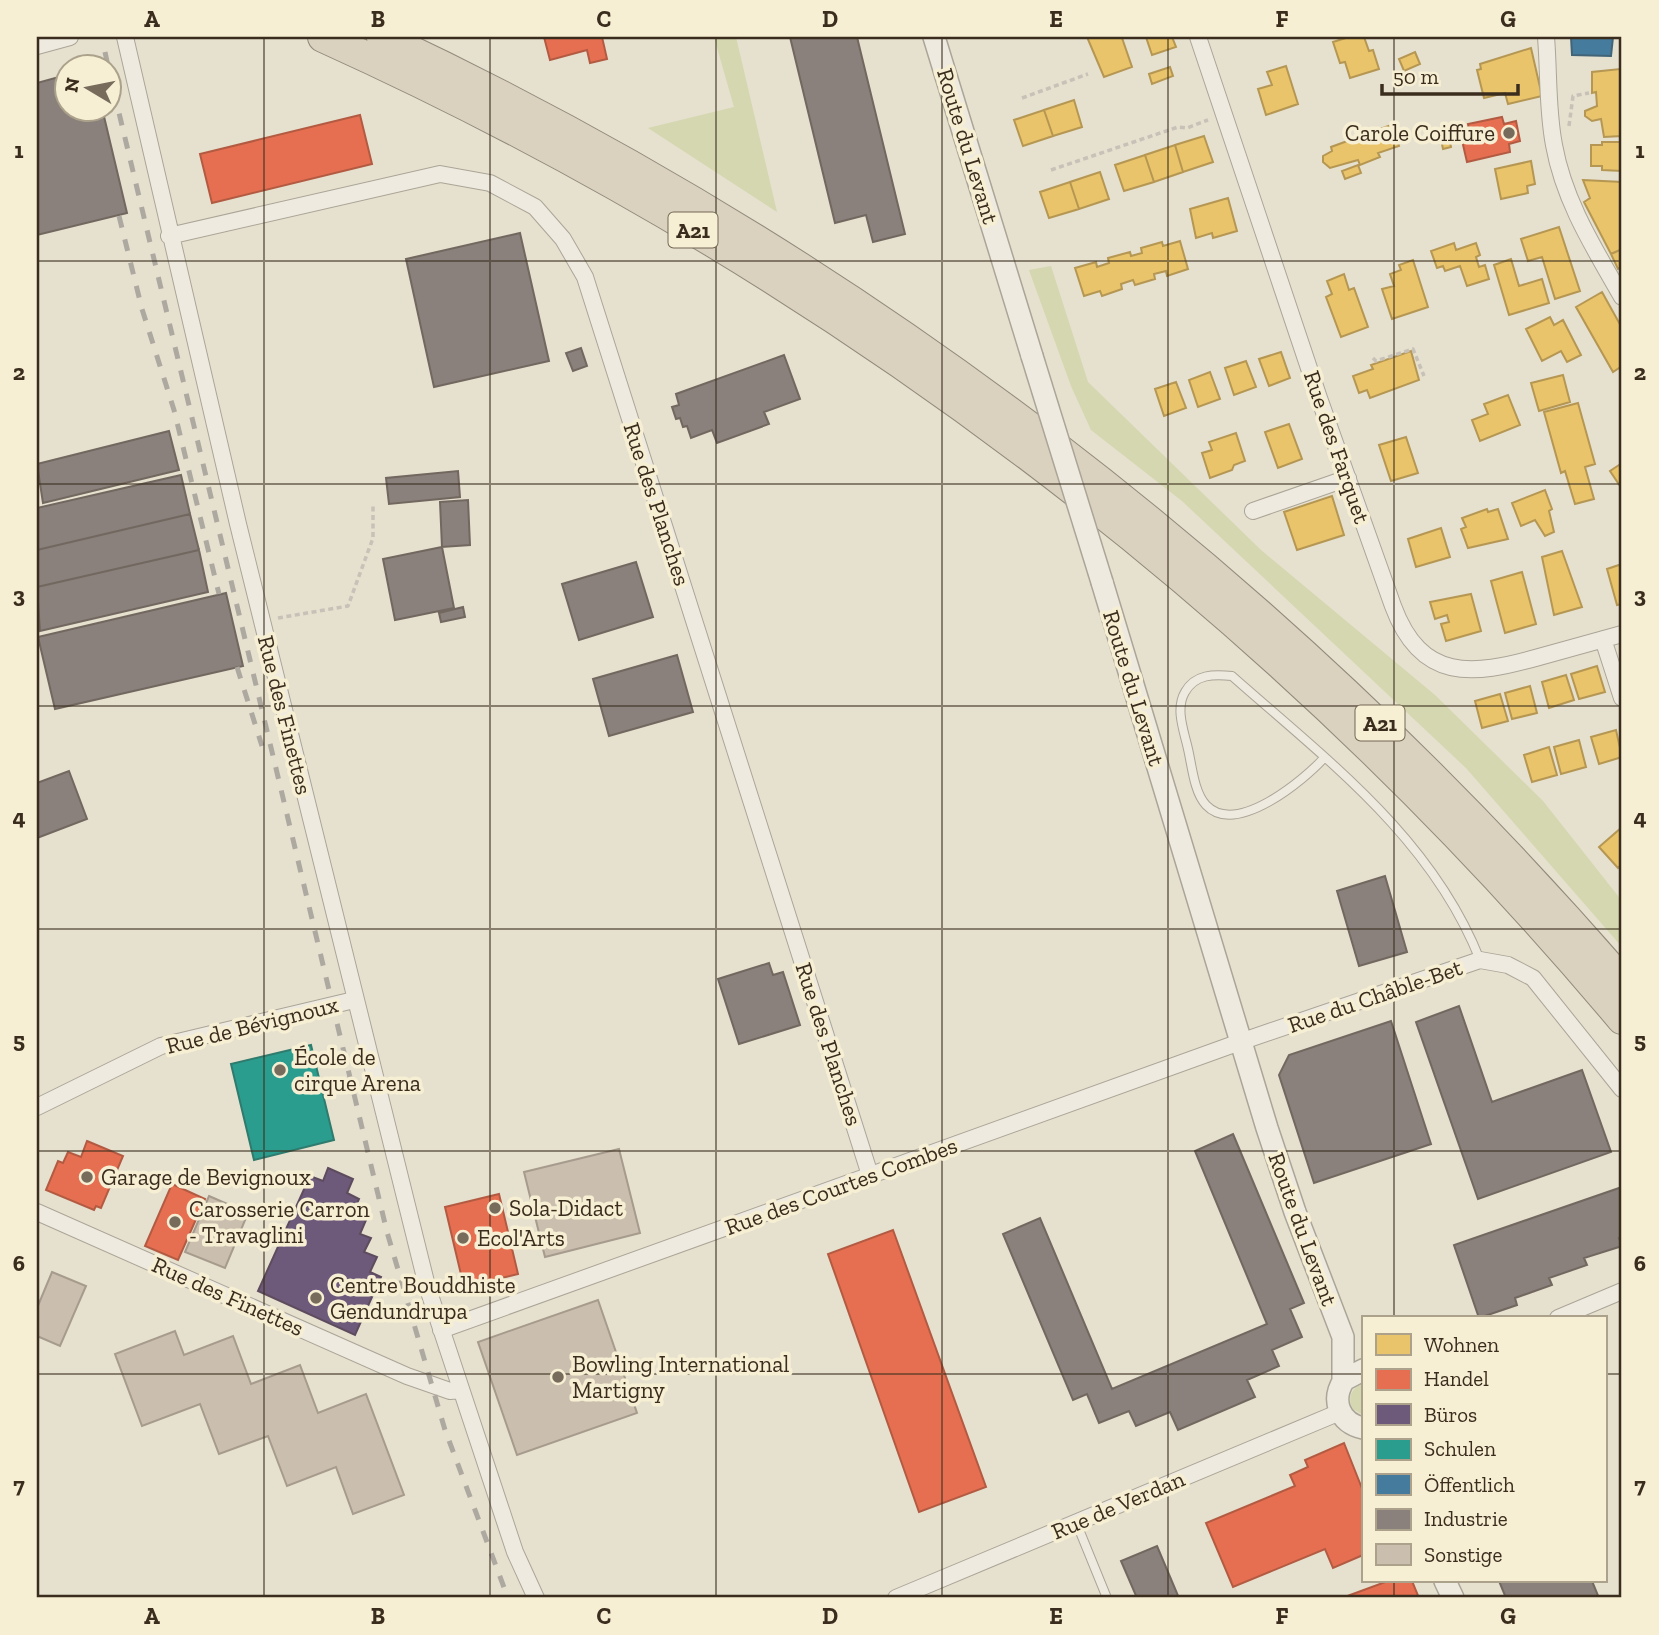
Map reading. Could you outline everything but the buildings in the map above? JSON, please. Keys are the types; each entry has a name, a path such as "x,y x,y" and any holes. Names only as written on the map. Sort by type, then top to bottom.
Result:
{"highway":[{"name":"A21","path":"323,37 524,135 703,235 869,340 1040,463 1199,591 1367,745 1530,912 1622,1019"},
{"name":"A21","path":"382,37 561,127 728,222 900,332 1057,446 1200,560 1367,711 1520,865 1622,981"}],"street":[{"path":"37,46 70,37"},
{"name":"Rue des Finettes","path":"125,37 169,236 262,621 355,1000 441,1330 515,1552 536,1598"},
{"name":"Route du Levant","path":"934,37 1240,1042 1295,1212 1343,1337 1362,1360"},
{"name":"Rue des Farquet","path":"1198,37 1400,624 1428,658 1454,670 1485,670 1622,634"},
{"path":"1546,37 1550,119 1561,176 1577,216 1622,297"},
{"name":"Rue des Planches","path":"169,236 440,174 490,183 536,207 563,239 585,277 870,1175"},
{"path":"1253,511 1348,478"},
{"path":"1603,639 1622,698"},
{"name":"Rue du Châble-Bet","path":"1240,1042 1480,960 1508,965 1533,978 1622,1089"},
{"name":"Rue de Bévignoux","path":"37,1107 161,1046 355,1000"},
{"name":"Rue des Courtes Combes","path":"441,1330 1240,1042"},
{"name":"Rue des Finettes","path":"37,1212 407,1376 450,1391 460,1390"},
{"path":"1563,1316 1622,1291"},
{"name":"Route du Levant","path":"1340,1412 1338,1393 1343,1381 1343,1337"},
{"path":"1343,1381 1362,1371"},
{"path":"1340,1412 1349,1423 1362,1428"},
{"name":"Rue de Verdan","path":"896,1598 1340,1412"}],"lane":[{"path":"1324,758 1301,782 1252,809 1236,816 1221,814 1206,805 1198,789 1181,722 1181,705 1185,691 1199,678 1213,674 1232,676 1324,758 1347,774 1414,846 1465,923 1480,960"},
{"path":"1076,1522 1107,1598"}],"path":[{"path":"1022,98 1088,74"},
{"path":"1570,120 1573,96 1589,93"},
{"path":"1051,170 1224,115"},
{"path":"1374,358 1376,361 1413,349 1424,376"},
{"path":"262,621 348,606 373,538 373,505"}],"green space":[{"path":"714,37 736,37 777,212 648,128 734,107"},
{"path":"1051,266 1088,382 1261,550 1435,695 1543,801 1622,901 1622,947 1466,768 1182,501 1091,430 1071,386 1029,270"},
{"path":"1362,1384 1362,1414 1353,1409 1350,1401 1353,1391"}],"railway":[{"path":"121,122 387,1232 445,1430 508,1598"},
{"path":"119,216 142,309 174,410 219,594"},
{"path":"237,667 262,746"}],"place":[{"name":"Carole Coiffure","path":"1509,133"},
{"name":"École de cirque Arena","path":"280,1070"},
{"name":"Garage de Bevignoux","path":"87,1177"},
{"name":"Sola-Didact","path":"495,1208"},
{"name":"Carosserie Carron - Travaglini","path":"175,1222"},
{"name":"Ecol'Arts","path":"463,1238"},
{"name":"Centre Bouddhiste Gendundrupa","path":"316,1298"},
{"name":"Bowling International Martigny","path":"558,1377"}]}
